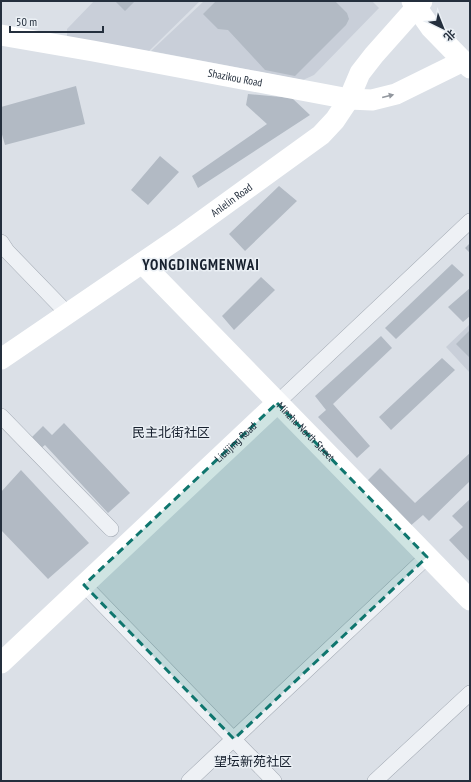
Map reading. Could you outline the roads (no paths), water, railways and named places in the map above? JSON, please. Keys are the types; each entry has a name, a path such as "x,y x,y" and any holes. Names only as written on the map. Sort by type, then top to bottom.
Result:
{"street":[{"path":"417,3 431,28 467,64"},
{"name":"Anlelin Road","path":"1,359 230,202 321,135 335,120 349,100 360,73 417,3"},
{"name":"Shazikou Road","path":"1,35 93,50 349,100 372,100 396,94 467,64"},
{"name":"Liulijing Road","path":"1,663 470,221"},
{"path":"1,242 7,251 67,313"},
{"name":"Minzhu North Street","path":"142,262 277,403 470,600"},
{"path":"1,416 111,529"},
{"path":"189,781 427,557"},
{"path":"84,585 274,781"},
{"path":"375,781 470,693"}],"district":[{"name":"YONGDINGMENWAI","path":"201,264"},
{"name":"民主北街社区","path":"171,432"},
{"name":"望坛新苑社区","path":"253,761"}]}
